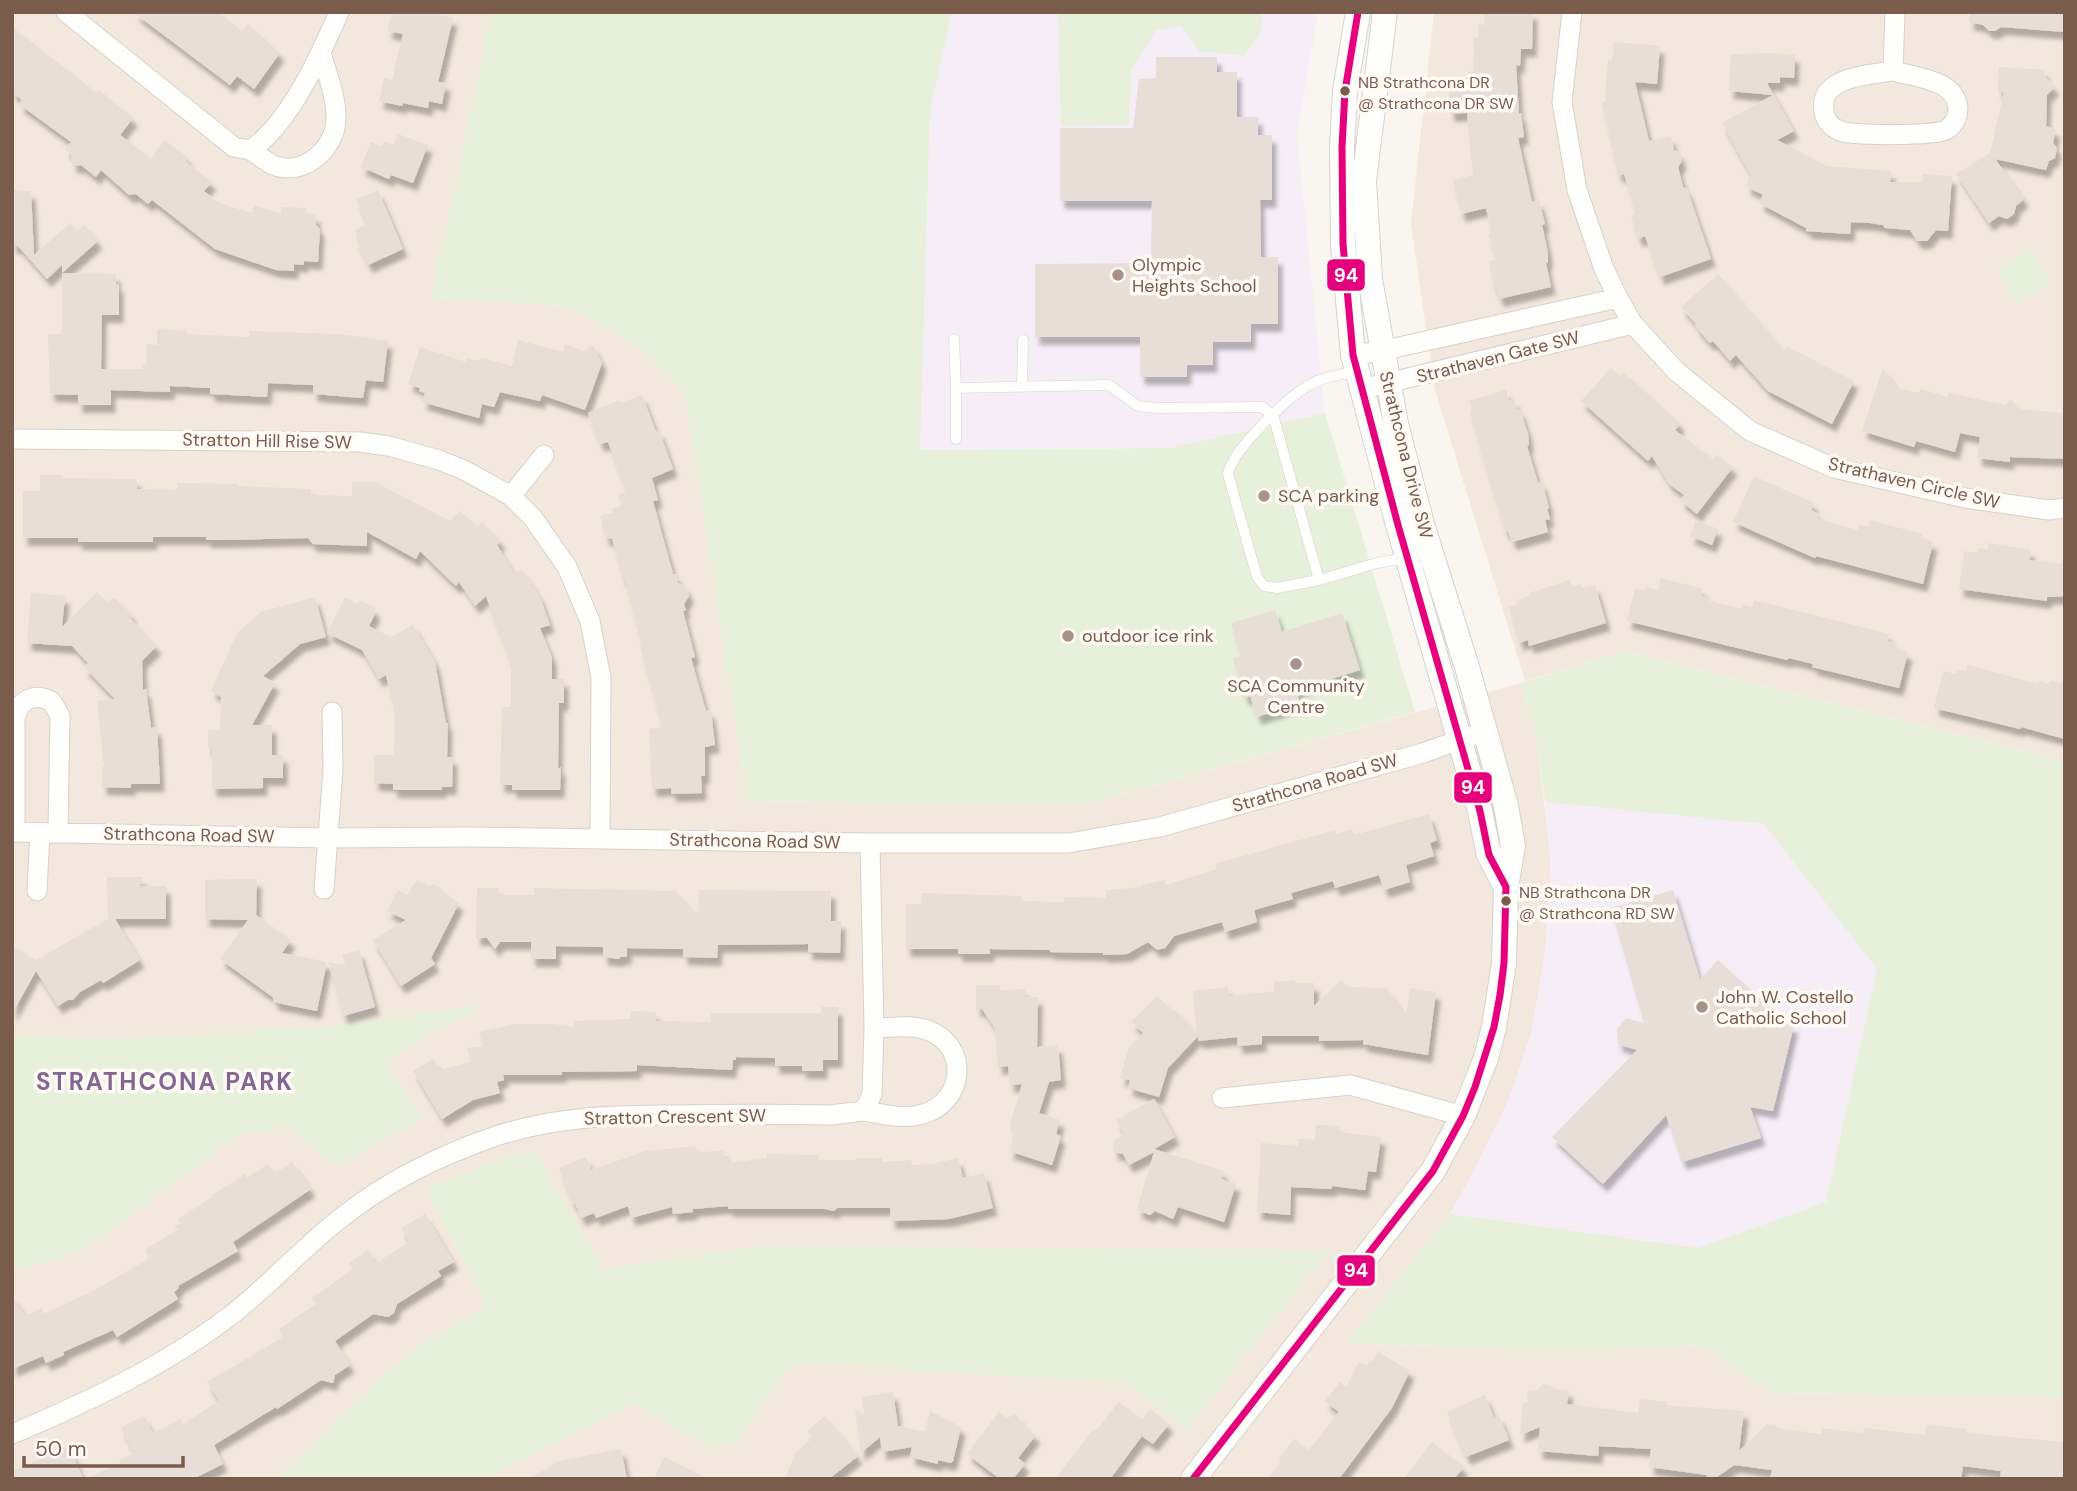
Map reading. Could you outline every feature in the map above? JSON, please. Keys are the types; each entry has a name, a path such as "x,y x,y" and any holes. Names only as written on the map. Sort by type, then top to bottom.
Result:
{"street":[{"path":"66,12 234,147 250,150 274,165 285,167 306,163 324,151 335,131 337,119 321,53"},
{"path":"250,150 263,142 278,123 321,53 339,12"},
{"name":"Strathcona Drive SW","path":"1359,12 1345,91 1342,147 1343,244 1357,372 1480,811 1489,855 1506,887"},
{"name":"Strathcona Drive SW","path":"1193,1479 1419,1192 1446,1150 1486,1058 1498,1006 1504,963 1506,887 1513,846 1506,806 1467,667 1422,524 1387,384 1370,279 1364,181 1385,12"},
{"name":"Strathaven Circle SW","path":"1572,12 1562,102 1577,190 1604,269 1618,298 1633,324 1677,372 1750,431 1833,468 1965,498 2049,510 2065,508"},
{"path":"1893,71 1895,12"},
{"path":"1893,71 1938,84 1952,92 1958,108 1953,124 1947,130 1930,134 1844,132 1829,124 1823,107 1824,99 1834,85 1893,71"},
{"name":"Strathaven Gate SW","path":"1618,298 1381,351 1357,372 1387,384 1633,324"},
{"name":"Stratton Hill Rise SW","path":"13,432 360,442 389,446 439,460 464,470 511,496 533,518 568,567 590,621 601,678 600,839"},
{"path":"511,496 544,455"},
{"path":"14,832 15,719 22,703 29,698 38,697 52,702 60,716 49,833 37,891"},
{"path":"324,889 333,770 332,712"},
{"name":"Strathcona Road SW","path":"14,832 327,838 1069,843 1160,827 1484,732"},
{"path":"864,1111 872,1094 874,1028 870,843"},
{"name":"Stratton Crescent SW","path":"12,1434 101,1394 194,1341 231,1315 341,1218 366,1200 419,1168 474,1144 531,1127 599,1116 830,1115 864,1111 896,1117 922,1115 941,1107 953,1092 957,1073 953,1052 938,1035 928,1030 874,1028"},
{"path":"1222,1098 1350,1085 1463,1116"}],"lane":[{"path":"954,339 956,439"},
{"path":"1022,387 1023,340"},
{"path":"1357,372 1326,377 1286,401 1229,466 1231,487 1257,578 1264,586 1277,588 1319,580 1377,563 1408,558"},
{"path":"956,388 1110,385 1138,406 1262,407 1273,415 1319,580"}],"shaded area":[{"path":"12,12 492,12 432,298 566,306 640,347 686,394 747,802 1082,806 1521,683 1537,742 1551,863 1545,955 1531,1034 1508,1102 1450,1214 1347,1343 1563,1353 1701,1346 1772,1394 2065,1398 2065,1479 12,1479"},
{"name":"Olympic Heights School","path":"952,12 1318,12 1297,136 1325,413 1170,448 920,450 930,110"},
{"path":"1434,12 2065,12 2065,761 1625,651 1525,681 1435,390 1411,223"},
{"name":"John W. Costello Catholic School","path":"1545,802 1764,824 1877,969 1826,1202 1698,1248 1450,1214 1508,1102 1531,1034 1541,981 1549,911 1551,863"}],"green space":[{"path":"492,12 952,12 930,110 920,450 1170,448 1325,413 1415,712 1082,806 747,802 685,394 640,347 566,306 431,298"},
{"path":"1258,12 1262,17 1261,32 1244,56 1199,51 1181,25 1156,31 1131,70 1129,125 1061,126 1058,13"},
{"path":"2031,248 2051,283 2016,304 1996,269"},
{"path":"1625,651 2065,761 2065,1398 1772,1394 1701,1346 1563,1353 1347,1343 1450,1214 1698,1248 1826,1202 1877,969 1764,824 1545,802 1537,742 1521,683"},
{"path":"486,1004 386,1061 421,1120 336,1166 287,1127 241,1134 84,1250 12,1272 12,1033 104,1039 321,1027"},
{"path":"535,1150 604,1269 755,1246 1329,1250 1187,1430 1128,1384 804,1363 790,1366 737,1444 712,1449 634,1404 484,1479 276,1479 413,1350 487,1305 425,1190 493,1162"}],"building":[{"path":"133,12 219,12 242,31 248,24 280,53 254,89 237,76 230,85"},
{"path":"392,12 426,12 453,18 438,82 446,83 442,104 429,101 428,108 379,101 384,78 392,80 403,34 387,31"},
{"path":"1485,12 1533,12 1532,49 1521,49 1520,66 1516,65 1519,114 1521,113 1524,137 1518,138 1532,202 1539,200 1545,224 1542,225 1551,287 1499,299 1496,288 1494,289 1489,262 1498,259 1488,236 1491,230 1486,208 1461,214 1453,180 1473,175 1467,113 1450,114 1448,80 1469,78 1468,72 1473,71 1474,37 1478,38 1478,24 1484,25"},
{"path":"1970,12 2065,12 2065,32 2001,27 1989,31 1983,25 1969,22"},
{"path":"12,27 133,118 120,135 151,158 165,140 188,158 185,161 212,182 204,191 219,203 252,213 254,205 281,214 281,207 307,208 307,214 316,215 316,225 320,229 318,262 304,261 304,265 294,264 294,271 276,270 215,249 152,200 148,204 136,194 129,195 101,170 96,177 81,165 73,166 71,154 65,149 71,142 19,104 22,100 12,92"},
{"path":"1614,42 1660,46 1657,84 1635,82 1649,141 1671,136 1674,150 1679,152 1682,161 1678,167 1683,187 1687,189 1711,259 1660,277 1645,236 1638,239 1631,216 1636,214 1624,174 1618,175 1602,103 1605,102 1608,59 1612,60"},
{"path":"1731,54 1795,55 1794,78 1780,77 1780,83 1767,83 1794,131 1777,140 1827,166 1891,171 1890,182 1922,182 1923,174 1952,176 1948,231 1936,230 1927,241 1917,241 1910,230 1885,228 1883,225 1870,223 1851,222 1850,234 1806,231 1806,228 1759,203 1763,195 1746,186 1750,174 1722,123 1773,95 1729,91"},
{"path":"1156,57 1217,57 1217,72 1237,72 1237,117 1258,117 1258,135 1272,135 1272,200 1260,200 1261,257 1278,257 1278,324 1251,324 1251,342 1213,342 1213,365 1187,365 1187,377 1140,377 1140,337 1035,337 1035,264 1151,263 1152,201 1060,201 1060,128 1133,128 1139,79 1156,78"},
{"path":"1999,67 2045,70 2044,76 2055,87 2047,95 2046,126 2056,129 2053,143 2057,148 2055,158 2049,161 2046,170 1995,159 2024,199 2007,219 1999,216 1989,223 1956,174 1990,153 2004,92 1998,91"},
{"path":"398,134 428,145 413,183 391,175 389,179 361,167 371,142 382,147 384,141 393,145"},
{"path":"12,190 31,191 34,255 70,223 77,231 85,225 98,241 62,273 62,265 47,279 18,246 12,246"},
{"path":"378,190 403,249 368,265 356,239 358,238 355,231 367,223 356,199"},
{"path":"62,273 116,274 116,284 119,285 119,315 102,315 101,369 142,369 143,364 146,365 147,344 157,345 157,329 187,331 187,334 249,337 249,331 340,334 388,341 383,382 366,380 363,398 313,394 313,385 268,383 267,397 210,394 210,388 170,386 170,392 111,390 111,405 78,405 78,395 50,394 48,334 62,334"},
{"path":"1718,274 1784,351 1786,346 1854,381 1832,424 1768,391 1736,355 1730,361 1713,341 1710,343 1695,326 1681,307"},
{"path":"518,340 563,352 565,344 583,351 593,345 602,363 585,410 542,395 540,401 500,392 494,407 482,404 479,418 422,402 425,393 408,384 420,347 466,362 467,358 478,361 482,358 512,366"},
{"path":"1611,368 1620,376 1623,373 1632,380 1681,424 1675,430 1713,459 1717,455 1733,467 1697,514 1680,500 1684,495 1669,484 1652,456 1648,461 1581,401"},
{"path":"1883,368 1896,388 1919,393 1921,389 1948,397 1948,393 2005,405 2011,399 2018,409 2065,413 2065,459 2010,457 2010,462 1977,458 1980,437 1960,433 1955,452 1916,441 1914,447 1862,431"},
{"path":"1506,390 1509,401 1514,399 1517,410 1520,409 1528,434 1527,446 1538,483 1542,482 1550,519 1545,520 1548,532 1512,542 1508,531 1505,532 1470,413 1473,412 1469,401"},
{"path":"642,395 656,432 659,430 673,469 652,478 658,500 653,501 673,574 676,574 678,583 686,587 689,596 684,604 686,610 683,611 695,657 691,658 706,711 710,710 712,720 715,745 705,747 705,776 701,776 702,793 671,794 671,788 652,789 649,729 662,727 625,580 612,538 606,539 600,516 613,513 612,509 621,506 618,495 627,492 608,442 600,444 588,413 620,400 621,403"},
{"path":"40,475 137,479 137,489 177,490 177,483 238,484 311,489 311,495 352,496 352,482 375,482 450,521 460,511 477,527 482,522 501,541 497,545 514,573 522,570 540,597 550,625 540,628 552,658 552,679 564,679 564,703 559,703 560,790 512,790 512,785 500,785 502,707 511,707 511,664 486,596 475,606 459,582 456,586 420,551 416,559 367,532 367,546 313,544 308,538 206,540 206,537 153,537 153,542 78,542 78,538 23,538 23,491 40,491"},
{"path":"1754,476 1814,503 1811,510 1819,514 1817,519 1858,530 1859,525 1869,527 1870,520 1922,534 1921,539 1933,542 1923,584 1816,556 1815,558 1733,522"},
{"path":"1696,521 1718,529 1712,545 1690,536"},
{"path":"1988,543 2031,550 2029,560 2065,564 2065,596 2047,597 2047,601 1959,589 1964,551 1977,553 1978,548 1988,550"},
{"path":"1661,578 1703,589 1701,596 1710,598 1709,601 1742,609 1743,605 1752,607 1754,600 1889,634 1887,641 1896,643 1894,648 1908,652 1899,688 1812,667 1813,664 1789,658 1787,660 1627,621 1635,588 1645,591 1646,587 1658,590"},
{"path":"1570,580 1572,587 1581,584 1582,588 1595,585 1606,623 1529,646 1528,640 1519,643 1509,607 1517,605 1516,600 1530,596 1529,593"},
{"path":"97,592 107,602 115,598 157,646 142,661 143,690 146,689 151,728 157,727 160,784 131,784 131,788 102,787 104,766 97,701 115,699 84,667 88,663 72,646 27,643 31,593 65,596 62,627"},
{"path":"315,597 326,637 300,644 263,676 275,683 252,725 272,725 272,755 283,755 283,778 263,778 263,788 212,789 212,749 208,749 208,730 220,730 221,697 211,691 237,633 261,612"},
{"path":"345,597 375,608 373,611 376,612 369,626 391,637 413,625 435,662 448,723 447,757 453,757 452,787 442,787 442,790 393,790 393,784 374,783 374,755 394,755 395,715 386,675 379,679 362,650 327,633"},
{"name":"SCA Community Centre","path":"1275,610 1282,632 1342,613 1360,670 1296,690 1300,703 1257,717 1250,696 1245,698 1233,658 1241,656 1231,623"},
{"path":"1968,665 2038,684 2039,681 2049,684 2050,680 2065,684 2065,739 1934,708 1943,671 1956,674 1957,669 1966,671"},
{"path":"1429,814 1437,840 1430,843 1434,856 1406,865 1410,882 1384,890 1379,875 1335,888 1333,881 1291,893 1293,899 1254,910 1257,922 1225,932 1222,922 1174,936 1165,948 1157,950 1148,942 1127,954 1103,955 1050,950 990,949 990,954 958,954 958,949 906,949 906,904 921,904 922,893 1022,896 1022,901 1064,902 1064,897 1106,898 1106,890 1142,887 1141,885 1165,880 1166,885 1217,869 1215,864 1335,830 1336,834 1352,829 1354,835"},
{"path":"107,877 143,877 139,886 166,886 166,919 115,919 140,960 103,983 101,980 80,992 73,1000 58,1006 36,971 12,1014 12,946 36,960 108,919"},
{"path":"257,879 256,915 291,940 282,953 327,962 317,1011 273,1002 274,998 220,959 248,920 205,919 205,880"},
{"path":"417,880 429,886 434,884 459,903 431,958 435,964 401,986 373,940 406,920 387,911 398,890 407,895"},
{"path":"477,888 499,888 499,895 534,895 534,888 676,891 698,915 699,890 831,891 831,921 841,921 840,953 808,952 808,944 718,945 717,958 683,957 683,949 627,948 627,957 620,959 603,957 603,947 556,946 556,959 531,959 531,942 500,942 495,949 487,938 476,938"},
{"path":"1673,890 1700,980 1718,960 1773,1010 1772,1021 1794,1025 1773,1111 1750,1107 1761,1138 1682,1162 1666,1115 1603,1184 1552,1137 1637,1050 1618,1044 1617,1029 1626,1018 1644,1023 1611,908"},
{"path":"359,950 375,1007 343,1016 328,962 346,966 342,955"},
{"path":"1295,980 1295,983 1314,983 1314,1006 1341,980 1348,987 1386,988 1406,1016 1410,988 1436,992 1428,1055 1363,1044 1363,1040 1319,1041 1319,1036 1262,1036 1262,1044 1238,1046 1237,1037 1198,1041 1198,1036 1168,1068 1159,1097 1128,1088 1130,1080 1120,1078 1129,1047 1143,1033 1131,1022 1157,996 1197,1032 1193,991 1228,987 1229,996 1259,993 1274,991 1274,982"},
{"path":"976,985 1000,985 1000,990 1025,989 1025,997 1038,997 1037,1047 1058,1045 1061,1080 1049,1082 1039,1113 1060,1120 1056,1134 1061,1136 1052,1165 1009,1151 1014,1134 1010,1132 1010,1124 1022,1084 1010,1085 1008,1066 998,1067 995,1028 982,1009 976,1009"},
{"path":"821,1007 838,1007 838,1060 823,1060 823,1071 802,1071 802,1066 775,1066 775,1058 736,1057 732,1070 637,1065 637,1071 503,1075 504,1080 497,1082 500,1093 473,1100 442,1119 413,1071 433,1059 440,1070 471,1062 467,1048 483,1046 479,1032 514,1024 574,1027 574,1021 631,1019 631,1011 656,1012 656,1021 711,1022 711,1013 821,1013"},
{"path":"1154,1099 1175,1137 1154,1149 1224,1171 1221,1179 1236,1184 1224,1222 1178,1207 1173,1219 1155,1211 1150,1215 1137,1210 1154,1152 1129,1165 1123,1154 1113,1151 1114,1140 1124,1134 1116,1120"},
{"path":"1316,1125 1339,1126 1339,1132 1381,1137 1376,1172 1368,1171 1365,1190 1332,1186 1332,1189 1291,1187 1290,1215 1257,1212 1261,1143 1298,1146 1298,1139 1315,1140"},
{"path":"696,1146 697,1153 723,1150 729,1163 767,1158 767,1154 819,1155 818,1160 911,1160 912,1165 958,1158 963,1178 984,1173 993,1208 949,1219 891,1221 890,1208 837,1208 834,1211 728,1209 728,1206 673,1214 672,1207 631,1218 628,1206 596,1218 594,1213 581,1218 559,1168 586,1157 591,1170 646,1151"},
{"path":"292,1162 311,1189 233,1242 238,1251 178,1286 174,1292 178,1299 117,1337 113,1330 63,1352 64,1355 46,1363 43,1356 12,1369 12,1295 25,1316 42,1308 44,1314 93,1291 150,1258 145,1250 177,1230 175,1226 180,1224 178,1219 211,1196 245,1174 247,1178 268,1164 274,1174"},
{"path":"425,1214 454,1262 438,1271 441,1276 397,1304 394,1313 388,1317 373,1314 335,1341 350,1365 335,1375 333,1383 321,1380 214,1445 223,1464 193,1479 84,1479 121,1463 119,1460 134,1453 121,1427 144,1416 153,1433 181,1419 183,1424 219,1401 207,1382 283,1337 279,1329 316,1304 312,1298 353,1269 349,1263 368,1250 376,1263 409,1242 401,1228"},
{"path":"1378,1352 1410,1371 1392,1408 1339,1479 1267,1479 1294,1439 1309,1450 1339,1412 1325,1401 1340,1382 1346,1387 1359,1362 1367,1365"},
{"path":"1543,1384 1551,1385 1554,1389 1569,1390 1567,1404 1638,1413 1640,1399 1667,1402 1666,1405 1744,1411 1739,1451 1767,1424 1776,1425 1777,1428 1821,1434 1822,1428 1863,1433 1864,1428 1925,1435 1926,1425 1967,1429 1967,1433 2065,1442 2063,1479 2000,1479 2001,1471 1963,1466 1961,1479 1770,1479 1772,1470 1734,1465 1714,1479 1706,1479 1707,1475 1649,1467 1651,1449 1599,1446 1598,1456 1538,1451 1540,1427 1520,1435 1523,1402 1527,1402 1528,1390 1536,1391"},
{"path":"893,1392 898,1426 925,1432 930,1411 961,1427 951,1463 938,1460 938,1464 910,1457 912,1447 882,1452 880,1437 861,1453 855,1409 865,1414 862,1397"},
{"path":"1485,1395 1494,1418 1499,1415 1509,1440 1466,1457 1447,1412"},
{"path":"1119,1402 1142,1419 1150,1409 1169,1424 1153,1444 1142,1436 1110,1479 1055,1479 1091,1432 1099,1427"},
{"path":"999,1412 1007,1418 1016,1414 1025,1427 1036,1435 1018,1458 1025,1464 1013,1479 1000,1479 967,1454"},
{"path":"825,1416 858,1456 829,1479 785,1479 796,1452 813,1438 807,1431"},
{"path":"1432,1442 1464,1467 1454,1479 1404,1479"},
{"path":"67,1447 68,1451 71,1450 83,1479 12,1479 12,1472"},
{"path":"621,1449 627,1479 529,1479 559,1461"},
{"path":"664,1457 709,1479 654,1479"}],"transit line":[{"name":"94","path":"1193,1479 1433,1171 1463,1116 1475,1087 1494,1027 1504,963 1506,887 1489,855 1480,811 1398,525 1353,355 1343,244 1342,147 1345,91 1358,12"}],"place":[{"name":"NB Strathcona DR @ Strathcona DR SW","path":"1345,91"},
{"name":"Olympic Heights School","path":"1118,275"},
{"name":"SCA parking","path":"1264,496"},
{"name":"outdoor ice rink","path":"1068,636"},
{"name":"SCA Community Centre","path":"1296,664"},
{"name":"NB Strathcona DR @ Strathcona RD SW","path":"1506,901"},
{"name":"John W. Costello Catholic School","path":"1702,1007"}],"district":[{"name":"STRATHCONA PARK","path":"165,1081"}]}
